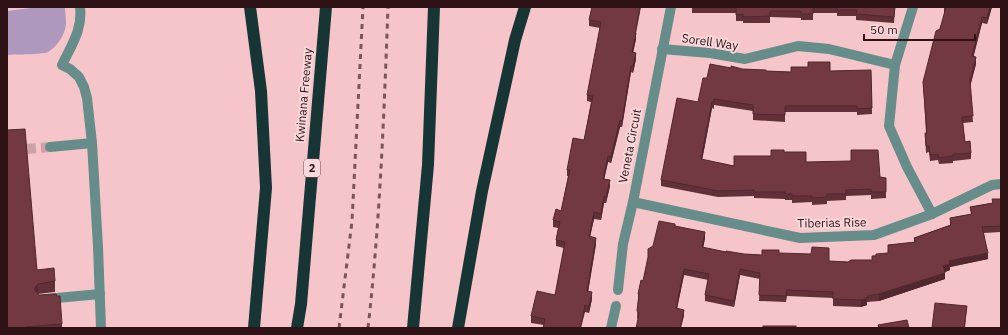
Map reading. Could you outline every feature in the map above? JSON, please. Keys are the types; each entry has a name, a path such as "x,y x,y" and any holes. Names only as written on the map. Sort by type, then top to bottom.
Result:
{"highway":[{"path":"250,7 261,91 266,188 254,328"},
{"name":"Kwinana Freeway","path":"297,328 301,304 326,7"},
{"path":"413,328 428,166 434,7"},
{"path":"458,328 482,191 515,40 525,7"}],"street":[{"path":"80,7 81,22 79,30 62,65 75,73 84,87 87,98 92,143 101,328"},
{"name":"Veneta Circuit","path":"618,290 623,244 633,202 671,7"},
{"path":"913,7 895,65 889,126 907,167 932,214"},
{"name":"Sorell Way","path":"662,49 710,53 745,60 798,46 829,49 895,65"},
{"path":"50,146 92,143"},
{"name":"Tiberias Rise","path":"633,202 800,238 874,235 932,214 992,185 1001,184"},
{"path":"41,300 100,294"},
{"path":"611,328 616,306"}],"shaded area":[{"path":"39,7 65,7 66,27 55,47 45,53 7,55 7,11"}],"building":[{"path":"592,7 640,7 632,52 636,53 633,66 631,66 622,121 620,120 611,157 608,156 603,179 610,180 606,197 604,196 601,214 594,212 589,236 596,238 587,291 592,292 589,306 585,305 580,328 543,328 545,319 531,316 537,291 555,295 565,242 556,240 560,222 553,220 556,209 561,211 570,170 567,170 573,138 584,140 593,96 587,95 601,22 589,20"},
{"path":"736,7 813,7 813,14 801,14 801,11 770,11 770,16 743,17 743,14 736,15"},
{"path":"837,7 895,7 894,17 856,14 857,10 837,10"},
{"path":"946,7 990,7 987,18 982,17 972,56 976,57 970,81 973,116 962,117 965,142 970,141 971,153 953,154 953,156 939,158 938,154 930,155 929,146 926,146 925,133 927,133 923,82 936,31 940,29"},
{"path":"808,62 830,62 830,71 871,70 872,108 857,109 857,106 785,106 785,115 753,114 753,105 714,99 714,102 712,102 701,159 734,166 734,156 771,156 771,150 784,150 784,152 806,152 806,162 851,161 851,150 878,150 880,177 886,178 886,192 871,192 871,189 846,190 846,194 827,194 827,197 812,198 812,196 792,196 792,194 785,194 785,192 754,192 754,190 718,191 661,180 677,98 698,102 703,78 707,78 710,64 731,68 731,66 742,69 791,72 791,67 808,67"},
{"path":"25,129 37,270 54,268 55,281 38,284 35,287 35,290 39,295 56,294 57,296 60,296 62,324 25,328 7,328 7,130"},
{"path":"992,199 1001,199 1001,226 982,227 988,253 949,261 950,264 943,266 945,273 879,294 867,296 867,298 861,300 833,299 833,292 787,290 786,296 759,295 760,273 740,269 734,301 705,295 709,274 684,269 676,308 684,310 680,328 636,328 639,314 637,311 638,294 641,280 643,281 648,257 648,249 653,246 659,221 705,232 702,247 726,252 762,255 762,250 779,250 779,253 811,254 812,247 829,248 829,261 848,262 851,260 872,260 872,256 876,256 876,254 888,253 888,245 916,242 914,238 951,225 950,218 972,214 970,207 993,203"},
{"path":"935,303 967,306 964,328 932,328"},
{"path":"907,320 909,328 879,328 878,325"},
{"path":"763,326 796,326 796,328 763,328"}],"tunnel":[{"path":"26,149 50,147"}],"railway":[{"path":"339,328 352,221 363,7"},
{"path":"368,328 379,208 388,7"}]}
